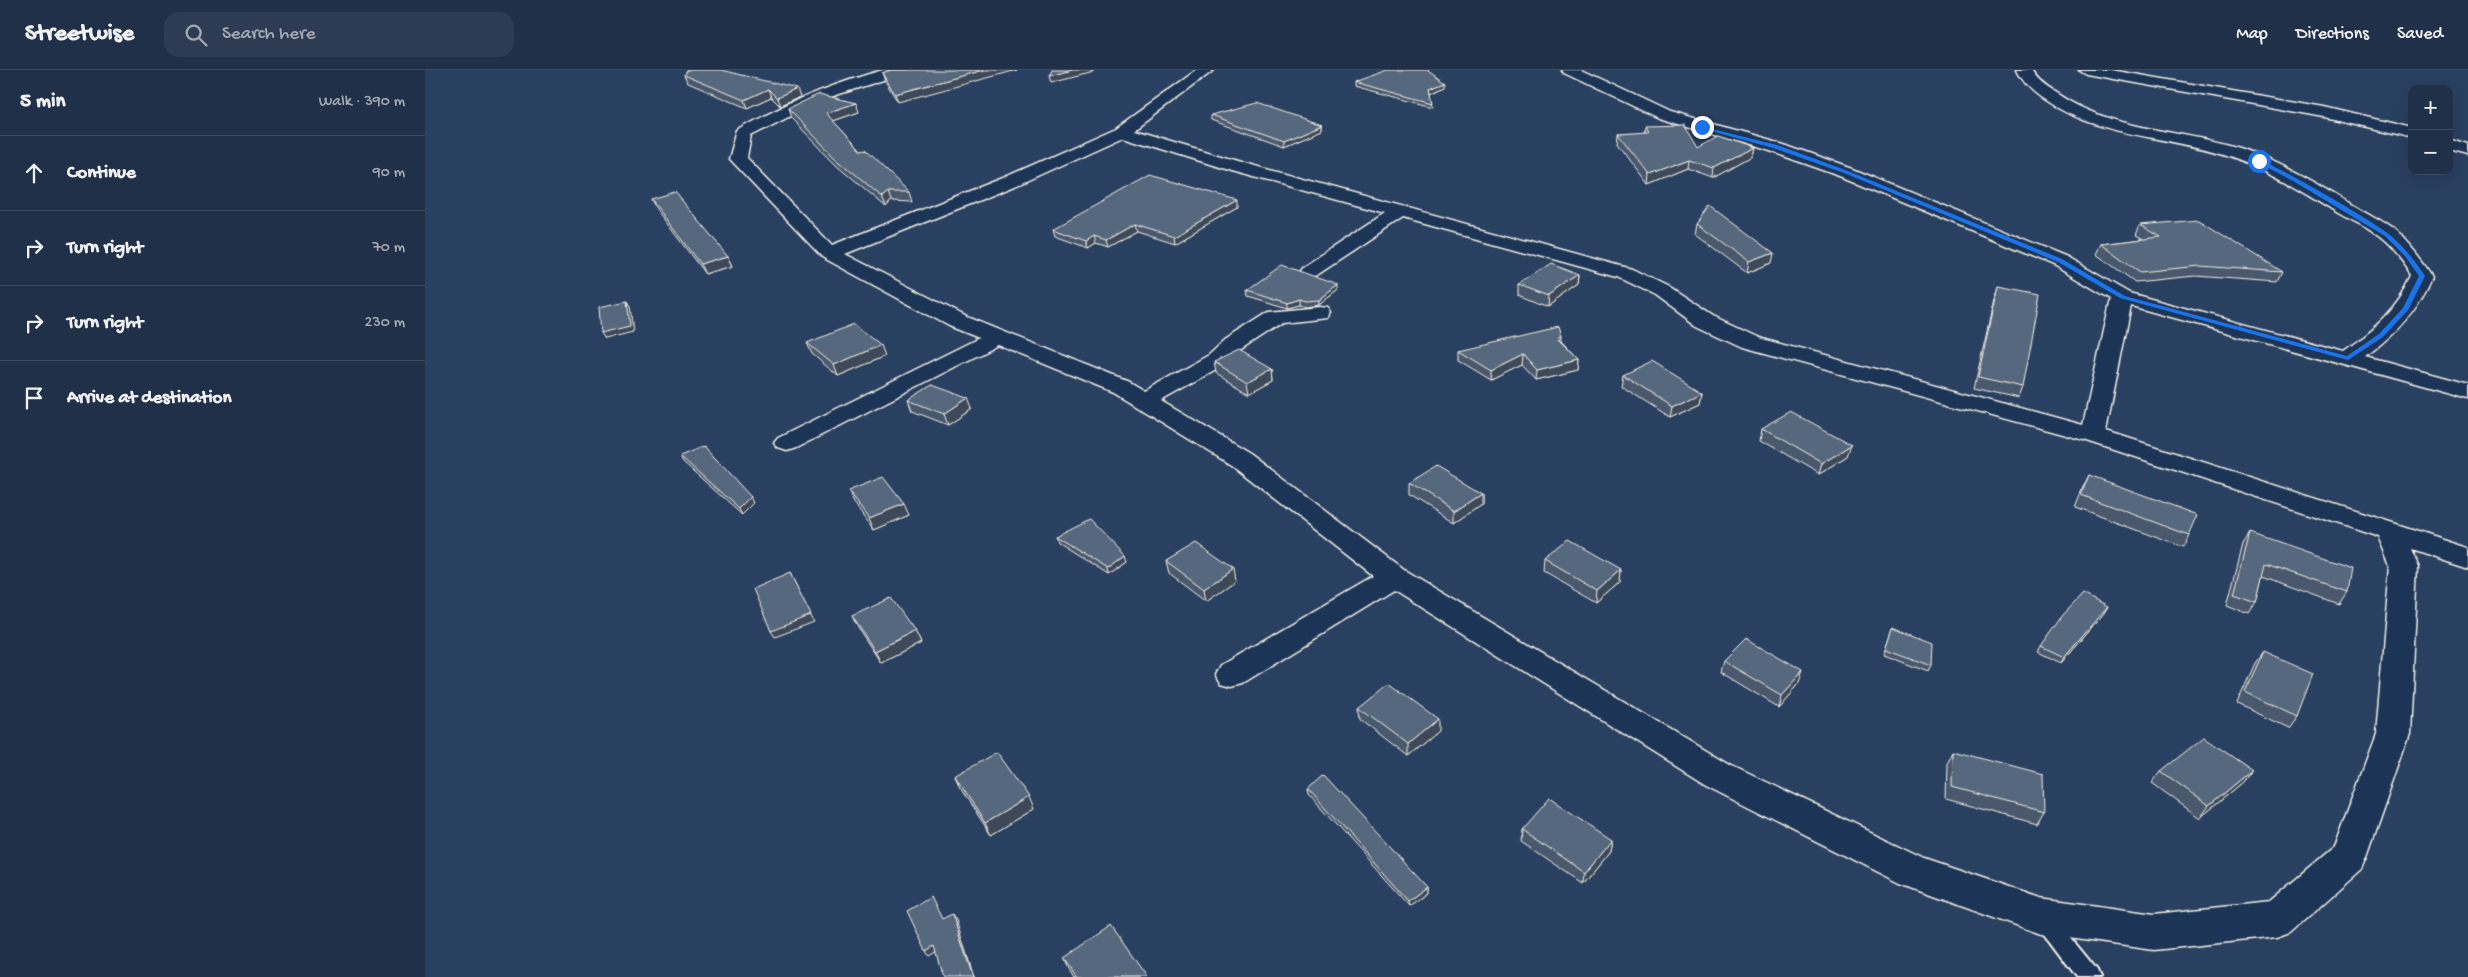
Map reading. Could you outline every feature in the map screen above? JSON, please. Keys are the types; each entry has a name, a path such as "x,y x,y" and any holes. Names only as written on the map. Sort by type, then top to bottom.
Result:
{"street":[{"path":"900,70 838,88 775,114 743,134 738,159 829,253 957,321 1121,388 1143,400 1240,459 1394,577 1718,775 1913,871 2041,916 2154,932 2277,919 2349,856 2393,734 2404,566 2389,531"},
{"path":"829,253 1009,182 1122,131 1207,70"},
{"path":"1569,70 1664,115 1775,146 1855,176 2060,261 2122,297 2468,392"},
{"path":"2024,70 2035,85 2056,103 2079,115 2114,126 2223,148 2259,161 2295,180 2387,235 2407,255 2422,276 2405,309 2381,336 2348,358"},
{"path":"2086,70 2324,112 2408,132"},
{"path":"1122,131 1238,167 1625,273 1661,291 1705,321 1750,342 2093,435 2468,557"},
{"path":"2453,146 2468,151"},
{"path":"1310,271 1401,211"},
{"path":"2093,435 2122,297"},
{"path":"1143,400 1217,360 1233,345 1263,324 1277,317 1319,313"},
{"path":"787,443 995,338"},
{"path":"1232,674 1394,577"}],"lane":[{"path":"2041,916 2075,961 2090,977"}],"building":[{"path":"686,70 721,70 797,89 777,98 768,89 744,100 684,75"},
{"path":"891,70 984,70 895,94 882,73"},
{"path":"1052,70 1072,70 1049,76"},
{"path":"1388,70 1428,70 1445,82 1430,88 1433,103 1354,82"},
{"path":"819,94 856,103 826,113 861,151 865,150 909,192 888,192 882,197 834,156 788,109"},
{"path":"1257,103 1322,125 1284,141 1211,115"},
{"path":"1685,125 1698,147 1718,136 1753,148 1714,168 1689,160 1650,175 1618,134 1648,132 1645,126"},
{"path":"1150,175 1237,200 1174,236 1135,224 1106,240 1094,236 1086,241 1053,229"},
{"path":"675,192 728,256 700,264 651,199"},
{"path":"1710,206 1773,253 1749,262 1697,224"},
{"path":"2199,220 2282,272 2200,266 2140,272 2101,244 2161,237 2140,225"},
{"path":"1551,264 1580,275 1549,296 1519,285"},
{"path":"1282,265 1338,285 1319,300 1305,301 1299,299 1287,303 1247,290"},
{"path":"1998,286 2040,294 2023,387 1978,377"},
{"path":"627,301 630,326 601,333 599,307"},
{"path":"854,324 881,345 834,365 807,343"},
{"path":"1558,327 1561,336 1557,338 1579,360 1537,370 1523,354 1491,370 1458,350"},
{"path":"1239,350 1272,369 1247,382 1214,362"},
{"path":"1652,361 1702,392 1672,406 1623,375"},
{"path":"932,385 968,398 944,414 908,400"},
{"path":"1791,412 1852,445 1821,464 1761,429"},
{"path":"704,446 751,497 739,509 680,456"},
{"path":"1436,466 1481,493 1454,511 1409,483"},
{"path":"2089,475 2198,515 2189,535 2081,495"},
{"path":"883,477 904,504 869,518 848,491"},
{"path":"1089,519 1125,556 1108,569 1055,536"},
{"path":"2250,533 2351,568 2347,592 2266,564 2257,602 2234,594"},
{"path":"1570,541 1621,570 1597,591 1545,561"},
{"path":"1196,543 1233,569 1204,589 1166,561"},
{"path":"790,573 811,615 771,631 753,589"},
{"path":"2083,594 2107,607 2064,657 2041,646 2063,615"},
{"path":"891,598 915,631 875,651 852,616"},
{"path":"1893,627 1932,642 1931,665 1886,648"},
{"path":"1746,639 1803,672 1782,695 1724,661"},
{"path":"2263,652 2313,674 2297,716 2245,692"},
{"path":"1389,683 1438,719 1408,744 1359,707"},
{"path":"2204,737 2252,770 2209,806 2161,771"},
{"path":"1953,750 2043,774 2044,812 1952,787"},
{"path":"997,752 1029,797 985,823 955,776"},
{"path":"1323,775 1427,887 1408,901 1308,789"},
{"path":"1549,798 1611,839 1584,872 1522,829"},
{"path":"931,897 942,919 952,914 973,977 943,977 934,946 926,951 907,911"},
{"path":"1111,926 1147,977 1077,977 1064,958"}],"route":[{"path":"1702,127 1775,146 1846,172 2060,261 2122,297 2348,358 2381,336 2405,309 2417,290 2422,276 2407,255 2387,235 2337,204 2259,161"}]}
